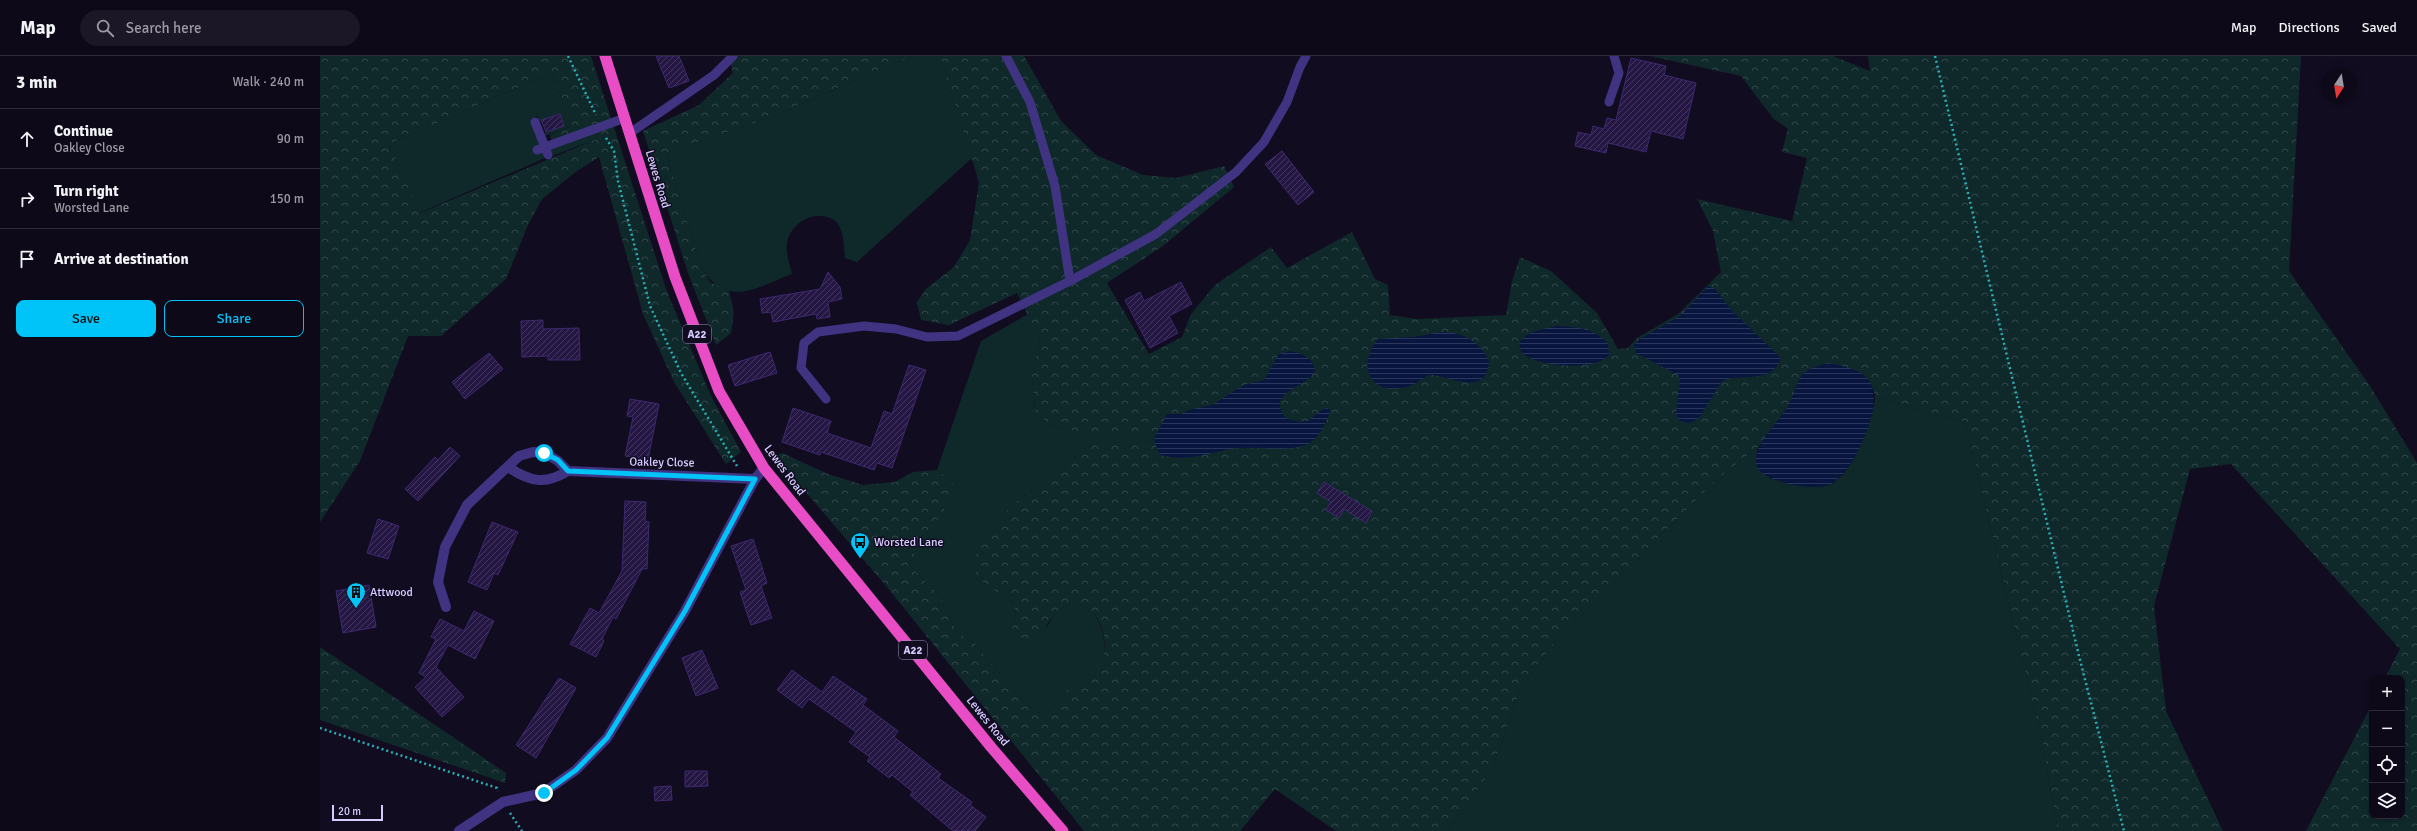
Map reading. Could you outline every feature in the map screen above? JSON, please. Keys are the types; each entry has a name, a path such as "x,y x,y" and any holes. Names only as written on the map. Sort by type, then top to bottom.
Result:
{"highway":[{"name":"Lewes Road","path":"605,56 676,277 719,391 764,468 991,747 1063,831"}],"street":[{"path":"446,607 438,582 445,547 467,505 519,456 533,452 544,453 558,460 568,471"},
{"name":"Oakley Close","path":"508,467 535,481 558,477 568,471 750,478"},
{"path":"459,831 503,802 544,793 576,770 607,738 685,611 750,478 764,468"}],"lane":[{"path":"630,133 714,75 733,56"},
{"path":"1006,56 1030,102 1055,186 1070,281"},
{"path":"826,399 801,368 804,343 818,332 864,326 896,329 927,337 958,336 1070,281 1156,234 1236,172 1264,142 1287,102 1300,67 1306,56"},
{"path":"1609,102 1619,73 1614,56"},
{"path":"535,122 543,151 625,118"}],"path":[{"path":"568,56 592,107"},
{"path":"1935,56 2079,656 2124,831"},
{"path":"614,151 618,182 650,306 680,373 750,478"},
{"path":"320,728 497,788 503,802 522,831"}],"green space":[{"path":"320,56 591,56 666,289 710,394 741,452 726,464 674,382 643,314 599,157 577,171 542,199 528,225 506,279 441,336 408,336 360,461 320,522","holes":["552,73 572,126 550,135 552,141 591,127 597,139 420,213 389,144"]},
{"path":"728,56 912,56 771,117 666,153 701,267 710,282 729,291 734,312 731,333 716,345 688,273 643,131 699,105 733,73"},
{"path":"912,56 940,56 972,158 857,262 845,258 842,232 837,223 827,217 819,216 804,220 798,224 789,236 787,250 792,274 766,285 742,292 721,288 711,280 701,267 666,153 771,117"},
{"path":"940,56 1024,56 1061,121 1096,155 1143,175 1176,178 1224,166 1234,187 1163,246 1107,283 1149,354 1182,337 1191,314 1215,285 1271,247 1287,268 1352,232 1375,279 1388,285 1390,315 1417,319 1506,315 1512,281 1520,257 1551,271 1597,313 1618,349 1628,348 1637,338 1678,314 1721,272 1713,231 1697,199 1792,221 1807,158 1782,152 1788,129 1773,118 1741,76 1650,56 1833,56 1870,71 1868,56 2301,56 2289,271 2370,386 2417,463 2417,831 2306,831 2369,710 2369,819 2405,819 2405,675 2387,675 2400,649 2231,464 2190,469 2154,606 2166,711 2223,831 2058,831 2043,745 1965,422 1875,397 1873,389 1864,377 1844,367 1828,363 1796,386 1790,404 1759,446 1716,480 1557,640 1522,685 1492,769 1448,831 1336,831 1275,789 1240,831 1084,831 887,587 775,456 782,453 828,474 863,485 895,482 913,472 937,470 953,482 944,510 908,564 941,597 950,620 958,632 975,644 1028,706 1040,713 1050,711 1069,688 1087,683 1094,678 1100,667 1105,649 1102,630 1094,613 1085,606 1069,603 1054,614 1039,637 1028,642 1017,636 1012,627 1016,613 1013,602 982,581 976,572 975,562 983,541 998,520 1022,497 1052,478 1083,450 1098,443 1118,441 1153,441 1154,437 1064,430 1048,424 1035,410 1032,375 1040,340 1017,293 949,325 921,320 917,302 926,289 954,267 970,240 979,182"},
{"path":"552,73 572,126 545,136 544,133 564,126 560,114 539,121 537,116 531,119 541,145 533,149 535,154 543,152 545,158 419,213 389,144"},
{"path":"594,133 597,139 552,156 549,150"},
{"path":"1028,314 1040,340 1032,375 1035,410 1048,424 1064,430 1154,436 1153,441 1099,443 1078,454 1046,483 1023,496 982,581 1013,602 1016,613 1012,627 1047,627 1054,614 1069,603 1087,607 1095,615 1100,625 1104,649 1103,661 1099,672 1092,680 1082,686 1069,688 1050,711 1040,713 1028,706 975,644 958,632 950,620 941,597 908,564 953,482 937,470 981,341"},
{"path":"1875,397 1965,422 2043,745 2058,831 1448,831 1492,769 1522,685 1557,640 1716,480 1759,446 1756,454 1770,478 1800,486 1817,487 1831,484 1839,478 1854,458 1866,432"},
{"path":"320,647 506,773 505,783 320,720"}],"water":[{"path":"1708,286 1715,289 1732,311 1781,358 1776,367 1770,372 1754,377 1728,379 1722,381 1699,418 1690,423 1680,421 1676,414 1680,380 1678,375 1636,353 1634,345 1640,339 1680,316"},
{"path":"1557,326 1585,329 1598,335 1608,344 1609,355 1602,360 1591,364 1565,366 1539,361 1521,352 1519,343 1526,335"},
{"path":"1449,332 1463,336 1470,339 1481,348 1489,361 1487,372 1482,379 1475,382 1466,382 1430,375 1412,385 1398,389 1390,389 1378,385 1373,380 1369,373 1367,364 1371,350 1378,339 1414,337"},
{"path":"1290,351 1299,353 1309,359 1314,366 1315,371 1305,381 1285,394 1281,399 1280,406 1284,416 1290,420 1308,421 1322,410 1327,408 1330,410 1327,420 1318,435 1310,443 1290,448 1229,449 1200,456 1181,458 1160,455 1154,441 1155,436 1167,414 1181,414 1189,410 1212,405 1244,385 1264,380 1279,354"},
{"path":"1828,363 1849,368 1859,372 1867,378 1872,388 1873,402 1871,418 1866,435 1849,466 1840,477 1831,484 1809,487 1785,483 1771,478 1760,471 1756,462 1757,453 1762,442 1789,404 1803,374 1812,368"}],"building":[{"path":"656,56 679,56 689,81 669,88"},
{"path":"1631,58 1666,66 1664,75 1696,83 1683,139 1651,131 1646,152 1608,143 1606,153 1575,146 1578,132 1591,135 1593,126 1604,129 1607,118 1616,120"},
{"path":"560,114 564,126 546,132 541,120"},
{"path":"1282,151 1314,192 1298,205 1265,164"},
{"path":"828,272 840,287 842,299 828,302 830,317 817,319 816,314 773,322 771,312 762,313 760,299 820,289"},
{"path":"1181,282 1192,304 1169,316 1178,333 1150,348 1125,300 1140,292 1144,301"},
{"path":"543,320 543,329 579,328 580,360 548,360 548,356 522,357 521,321"},
{"path":"770,352 777,373 735,386 728,365"},
{"path":"489,353 503,369 465,399 452,382"},
{"path":"909,365 926,370 892,468 877,463 874,470 821,452 820,455 782,442 793,408 831,421 827,433 871,448 884,411 892,414"},
{"path":"630,399 659,404 648,460 625,456 633,417 627,416"},
{"path":"450,447 460,456 418,501 405,489 435,457 438,460"},
{"path":"1324,482 1372,511 1366,523 1344,509 1339,518 1326,510 1331,502 1317,493"},
{"path":"625,501 646,502 645,521 649,522 647,569 642,569 616,619 613,617 602,639 604,641 596,657 570,644 590,608 599,613 622,571"},
{"path":"378,519 399,526 388,559 367,553"},
{"path":"492,522 518,532 498,575 494,573 487,590 468,582"},
{"path":"753,539 767,583 761,586 772,618 751,625 740,592 746,590 731,546"},
{"name":"Attwood","path":"369,585 376,627 343,633 336,591"},
{"path":"474,611 494,621 475,659 448,645 436,667 464,697 442,717 415,687 426,677 419,673 436,639 431,637 440,619 464,631"},
{"path":"702,650 718,688 696,696 682,658"},
{"path":"792,670 822,692 833,676 867,699 863,705 898,731 894,737 941,774 938,778 972,802 970,805 986,817 975,831 953,831 910,795 913,792 892,775 889,778 867,761 870,757 849,742 856,732 809,699 802,708 777,690"},
{"path":"559,678 576,688 536,758 516,745"},
{"path":"685,771 707,771 708,786 685,787"},
{"path":"671,786 672,800 655,801 654,787"}],"place":[{"name":"Worsted Lane","path":"860,559"},
{"name":"Attwood","path":"356,609"}],"route":[{"path":"544,453 558,460 568,471 643,475 744,477 755,479 685,611 607,738 576,770 544,793"}]}
